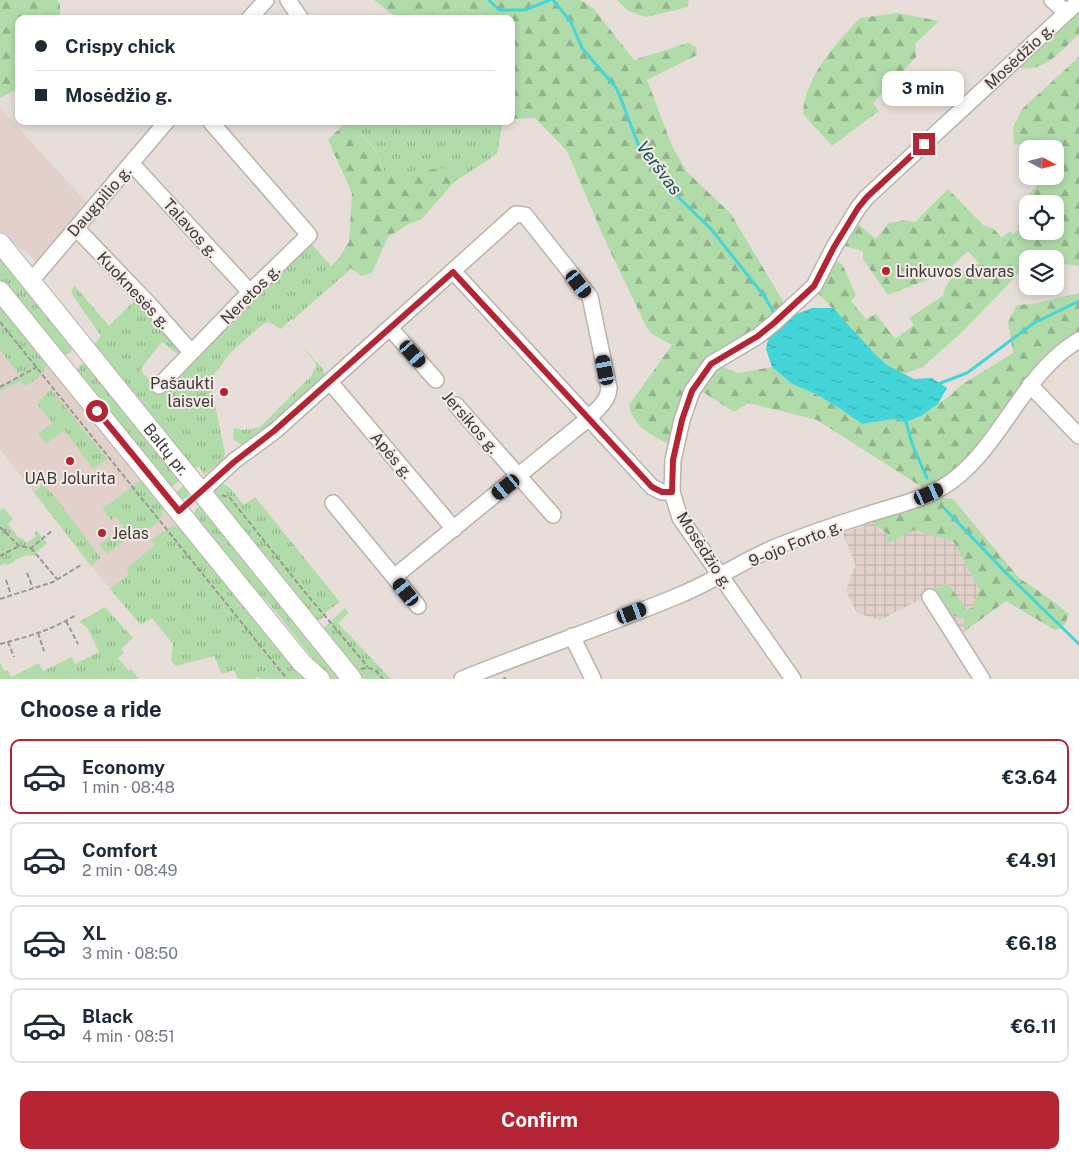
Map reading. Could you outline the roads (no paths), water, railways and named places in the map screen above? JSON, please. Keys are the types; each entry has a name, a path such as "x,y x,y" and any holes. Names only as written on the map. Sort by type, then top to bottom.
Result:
{"main road":[{"name":"Baltų pr.","path":"0,243 352,679"},
{"name":"Baltų pr.","path":"0,291 306,671 320,679"},
{"path":"62,369 86,349"},
{"path":"179,511 203,494"}],"street":[{"path":"253,15 266,0"},
{"path":"288,0 299,15"},
{"path":"1052,0 1066,12"},
{"name":"Mosėdžio g.","path":"793,679 680,518 672,492 673,460 682,420 692,391 711,364 758,336 814,286 834,247 867,197 1079,1"},
{"name":"Daugpilio g.","path":"31,281 164,125"},
{"name":"Neretos g.","path":"159,386 250,292 309,235 213,125"},
{"name":"Talavos g.","path":"132,164 250,292"},
{"path":"203,494 234,462 274,431 330,382 516,214 525,215 590,297 609,388 606,400 588,418 519,476 394,577"},
{"name":"Kuoknesės g.","path":"76,228 149,304 191,352"},
{"path":"453,272 652,487 662,492 672,492"},
{"name":"Jersikos g.","path":"390,328 436,380"},
{"name":"9-ojo Forto g.","path":"462,679 681,595 776,547 862,516 917,499 942,488 963,472 979,454 1030,385 1056,358 1079,340"},
{"name":"Apės g.","path":"330,382 454,529"},
{"path":"1030,385 1079,436"},
{"name":"Jersikos g.","path":"456,405 552,516"},
{"path":"333,503 418,606"},
{"path":"930,597 982,679"},
{"path":"572,636 593,679"}],"water":[{"path":"812,308 833,308 887,365 914,379 932,378 947,388 938,404 921,416 906,422 894,419 862,424 816,394 792,384 772,367 766,349 769,335 781,327 789,317"}],"waterway":[{"name":"Veršvas","path":"489,0 499,10 525,10 550,0"},
{"name":"Veršvas","path":"553,0 571,22 582,48 617,89 640,149 673,192 711,229 765,297 775,315"},
{"path":"938,384 967,373 1034,323 1079,301"},
{"path":"905,418 912,444 927,478"},
{"path":"945,509 1007,574 1079,644"}],"place":[{"name":"Linkuvos dvaras","path":"886,271"},
{"name":"Pašaukti laisvei","path":"224,392"},
{"name":"UAB Jolurita","path":"70,461"},
{"name":"Jelas","path":"102,533"}]}
